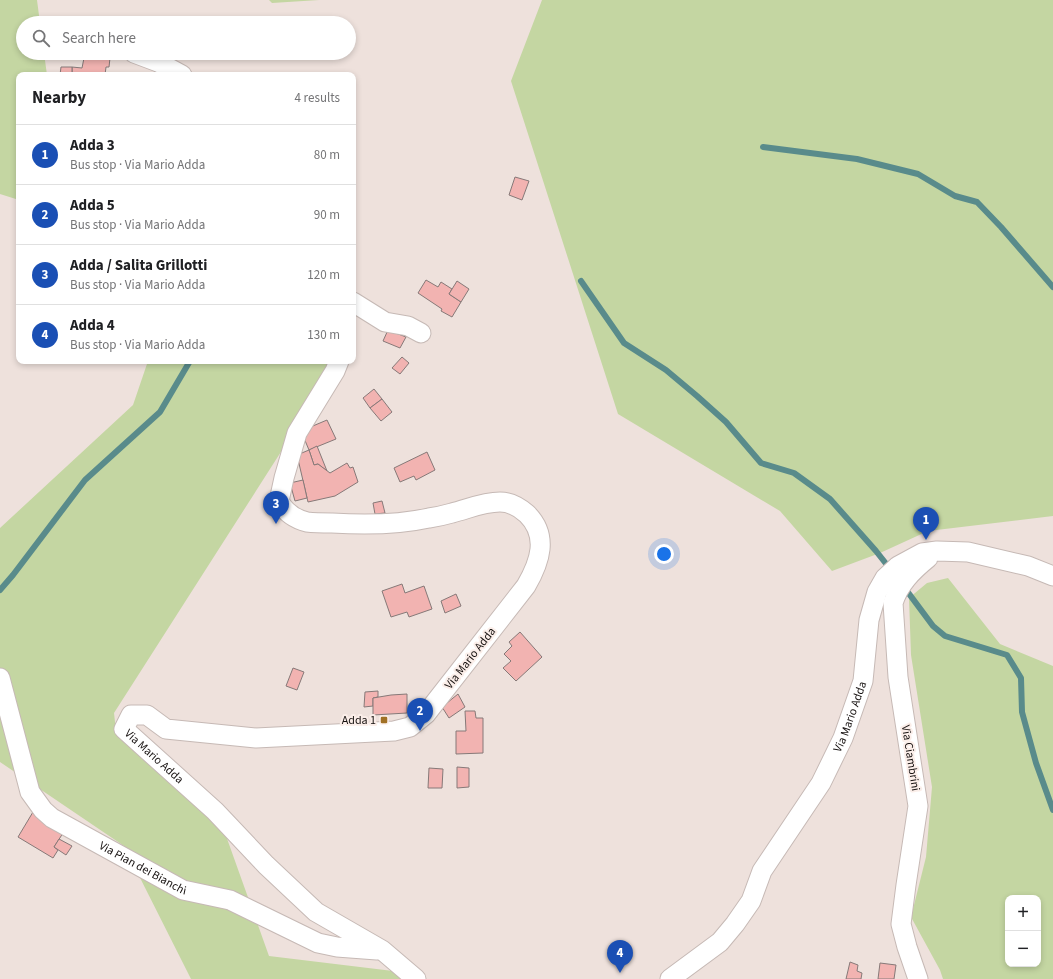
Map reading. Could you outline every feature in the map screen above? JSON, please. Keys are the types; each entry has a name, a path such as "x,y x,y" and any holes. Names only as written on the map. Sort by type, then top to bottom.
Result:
{"street":[{"path":"153,60 176,72"},
{"path":"356,304 385,322 408,326 421,333"},
{"name":"Via Mario Adda","path":"337,364 296,438 279,501 283,508 291,515 307,522 357,525 426,519 486,503 508,503 517,506 533,520 540,540 537,561 526,586 426,714 410,727 394,731 256,738 166,728 148,715 131,715 124,729 215,811 266,865 316,912 382,950 416,979"},
{"name":"Via Mario Adda","path":"670,979 720,942 736,924 751,901 762,871 822,783 843,738 863,681 869,620 877,592 885,578 898,566 909,560 922,554 937,551 968,552 1028,566 1053,576"},
{"name":"Via Ciambrini","path":"918,979 901,924 918,806 898,677 893,604 896,593 906,578 937,551"},
{"name":"Via Pian dei Bianchi","path":"0,678 30,792 43,810 52,818 183,890 230,900 318,943 337,947 382,950"}],"green space":[{"path":"0,0 37,0 39,16 16,16 16,60 45,60 47,72 16,72 16,199 0,194"},
{"path":"269,0 319,0 272,3"},
{"path":"542,0 1053,0 1053,516 928,531 880,553 832,571 780,511 618,414 511,81"},
{"path":"147,364 328,364 325,383 114,713 116,731 225,833 269,956 393,971 402,979 191,979 124,846 0,762 0,528 133,405"},
{"path":"948,578 1000,644 1053,666 1053,979 943,979 940,970 911,917 926,857 932,787 911,655 909,598 927,583"}],"building":[{"path":"84,60 110,60 109,67 106,67 105,72 72,72 72,67 82,68"},
{"path":"61,67 72,67 72,72 60,72"},
{"path":"515,177 529,181 522,200 509,195"},
{"path":"426,280 438,287 441,282 452,289 449,294 461,302 452,317 441,311 442,309 418,293"},
{"path":"457,281 469,289 461,302 449,294"},
{"path":"388,330 406,337 400,348 383,341"},
{"path":"402,357 409,363 400,374 392,368"},
{"path":"374,389 382,399 370,408 363,398"},
{"path":"382,399 392,412 381,421 370,408"},
{"path":"327,420 336,439 309,450 301,431"},
{"path":"317,446 327,471 318,464 314,465 309,450"},
{"path":"309,450 314,465 318,464 330,473 347,463 350,468 353,467 358,482 335,496 308,502 297,455"},
{"path":"427,452 435,470 416,480 414,476 400,482 394,468"},
{"path":"303,480 307,498 295,501 290,483"},
{"path":"382,501 385,513 375,514 373,503"},
{"path":"402,584 405,593 424,586 432,609 409,617 407,612 391,617 382,591"},
{"path":"456,594 461,606 445,613 441,601"},
{"path":"520,632 542,657 516,681 503,668 511,661 504,654 512,646 509,642"},
{"path":"293,668 304,672 297,690 286,686"},
{"path":"378,691 378,697 373,698 373,706 364,707 365,692"},
{"path":"407,694 407,713 373,715 373,698"},
{"path":"458,694 465,707 449,718 442,707"},
{"path":"465,711 475,711 476,718 483,718 483,753 456,754 456,731 466,731"},
{"path":"457,767 469,768 469,787 457,788"},
{"path":"429,768 443,769 442,788 428,788"},
{"path":"33,812 65,830 54,847 58,850 53,858 18,837"},
{"path":"59,839 72,846 66,855 54,847"},
{"path":"850,962 858,965 857,971 862,973 861,979 846,979"},
{"path":"880,963 896,965 894,979 878,979"}],"waterway":[{"path":"763,147 857,159 918,174 955,196 977,202 1001,227 1053,287"},
{"path":"581,281 624,343 666,370 697,396 726,422 761,463 794,473 830,499 891,570"},
{"path":"0,590 85,480 160,412 188,364"},
{"path":"904,587 933,626 945,636 1007,655 1021,678 1022,712 1036,763 1053,810"}],"place":[{"name":"Adda / Salita Grillotti","path":"276,524"},
{"name":"Adda 3","path":"926,540"},
{"name":"Adda 1","path":"384,720"},
{"name":"Adda 5","path":"420,731"},
{"name":"Adda 4","path":"620,973"}]}
